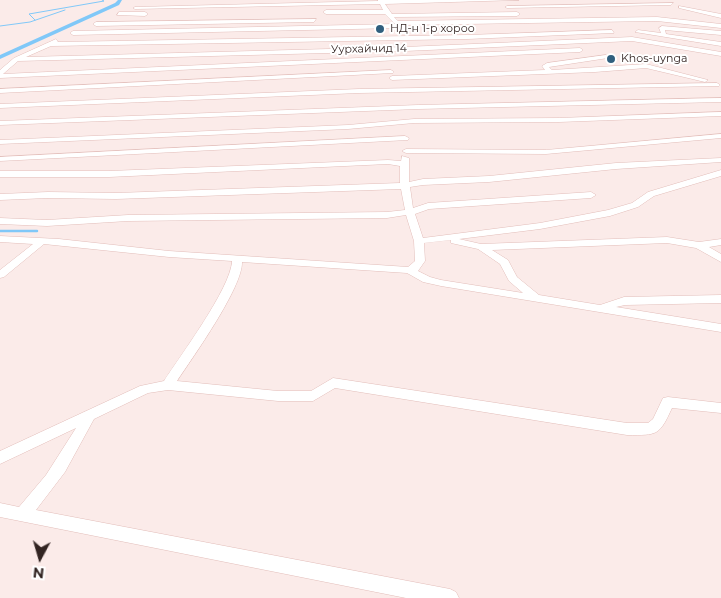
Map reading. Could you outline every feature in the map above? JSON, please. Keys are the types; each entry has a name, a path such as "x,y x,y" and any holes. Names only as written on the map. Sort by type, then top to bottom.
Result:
{"street":[{"path":"0,75 16,59 152,0"},
{"path":"135,8 517,0"},
{"path":"654,0 721,16"},
{"path":"381,2 400,26 402,38"},
{"path":"503,7 671,4"},
{"path":"637,12 681,7"},
{"path":"358,19 389,14 475,8"},
{"path":"658,43 664,35 663,22 669,20 672,16 666,10"},
{"path":"323,12 523,14"},
{"path":"532,14 588,13"},
{"path":"119,14 184,14"},
{"path":"96,24 325,20"},
{"path":"73,34 669,20 721,26"},
{"path":"400,26 663,27 721,33"},
{"path":"51,44 622,32"},
{"path":"631,32 721,44"},
{"path":"0,239 408,270 415,268 420,261 419,241 410,218 411,212 404,186 406,151 404,123 394,92 392,75 387,60 387,49 402,38"},
{"name":"Уурхайчид 14","path":"16,59 387,49 632,39 721,54"},
{"path":"0,75 387,60 580,50"},
{"path":"550,72 545,66 606,57"},
{"path":"573,61 584,71"},
{"path":"0,91 392,75 584,71 646,66 707,80 719,85"},
{"path":"0,106 181,98 719,85"},
{"path":"0,122 721,100"},
{"path":"0,142 348,127 414,121 559,120 721,114"},
{"path":"406,151 546,152 721,136"},
{"path":"0,159 405,138"},
{"path":"0,197 48,195 116,196 404,186 423,182 489,179 624,165 721,160"},
{"path":"0,174 62,175 388,162 405,164"},
{"path":"419,241 447,239 610,213 635,205 651,194 721,173"},
{"path":"0,221 48,223 128,218 387,215 411,212 428,206 591,195"},
{"path":"447,239 482,247 642,240 680,242 699,246 721,259"},
{"path":"0,275 41,242"},
{"path":"699,246 721,242"},
{"path":"482,247 504,262 513,279 536,298"},
{"path":"168,385 219,306 237,271 237,258"},
{"path":"408,270 427,280 721,328"},
{"path":"601,309 624,301 721,299"},
{"path":"0,458 145,389 168,385 278,396 313,396 333,383 627,429 652,429 658,424 668,402 721,408"},
{"path":"22,515 47,488 70,453 90,414"},
{"path":"0,510 450,598"}],"waterway":[{"path":"35,20 29,14 104,1 102,0"},
{"path":"0,57 117,4 120,0"},
{"path":"0,26 30,22 65,10"},
{"path":"0,231 37,231"}],"place":[{"name":"НД-н 1-р хороо","path":"380,29"},
{"name":"Khos-uynga","path":"611,59"}]}
